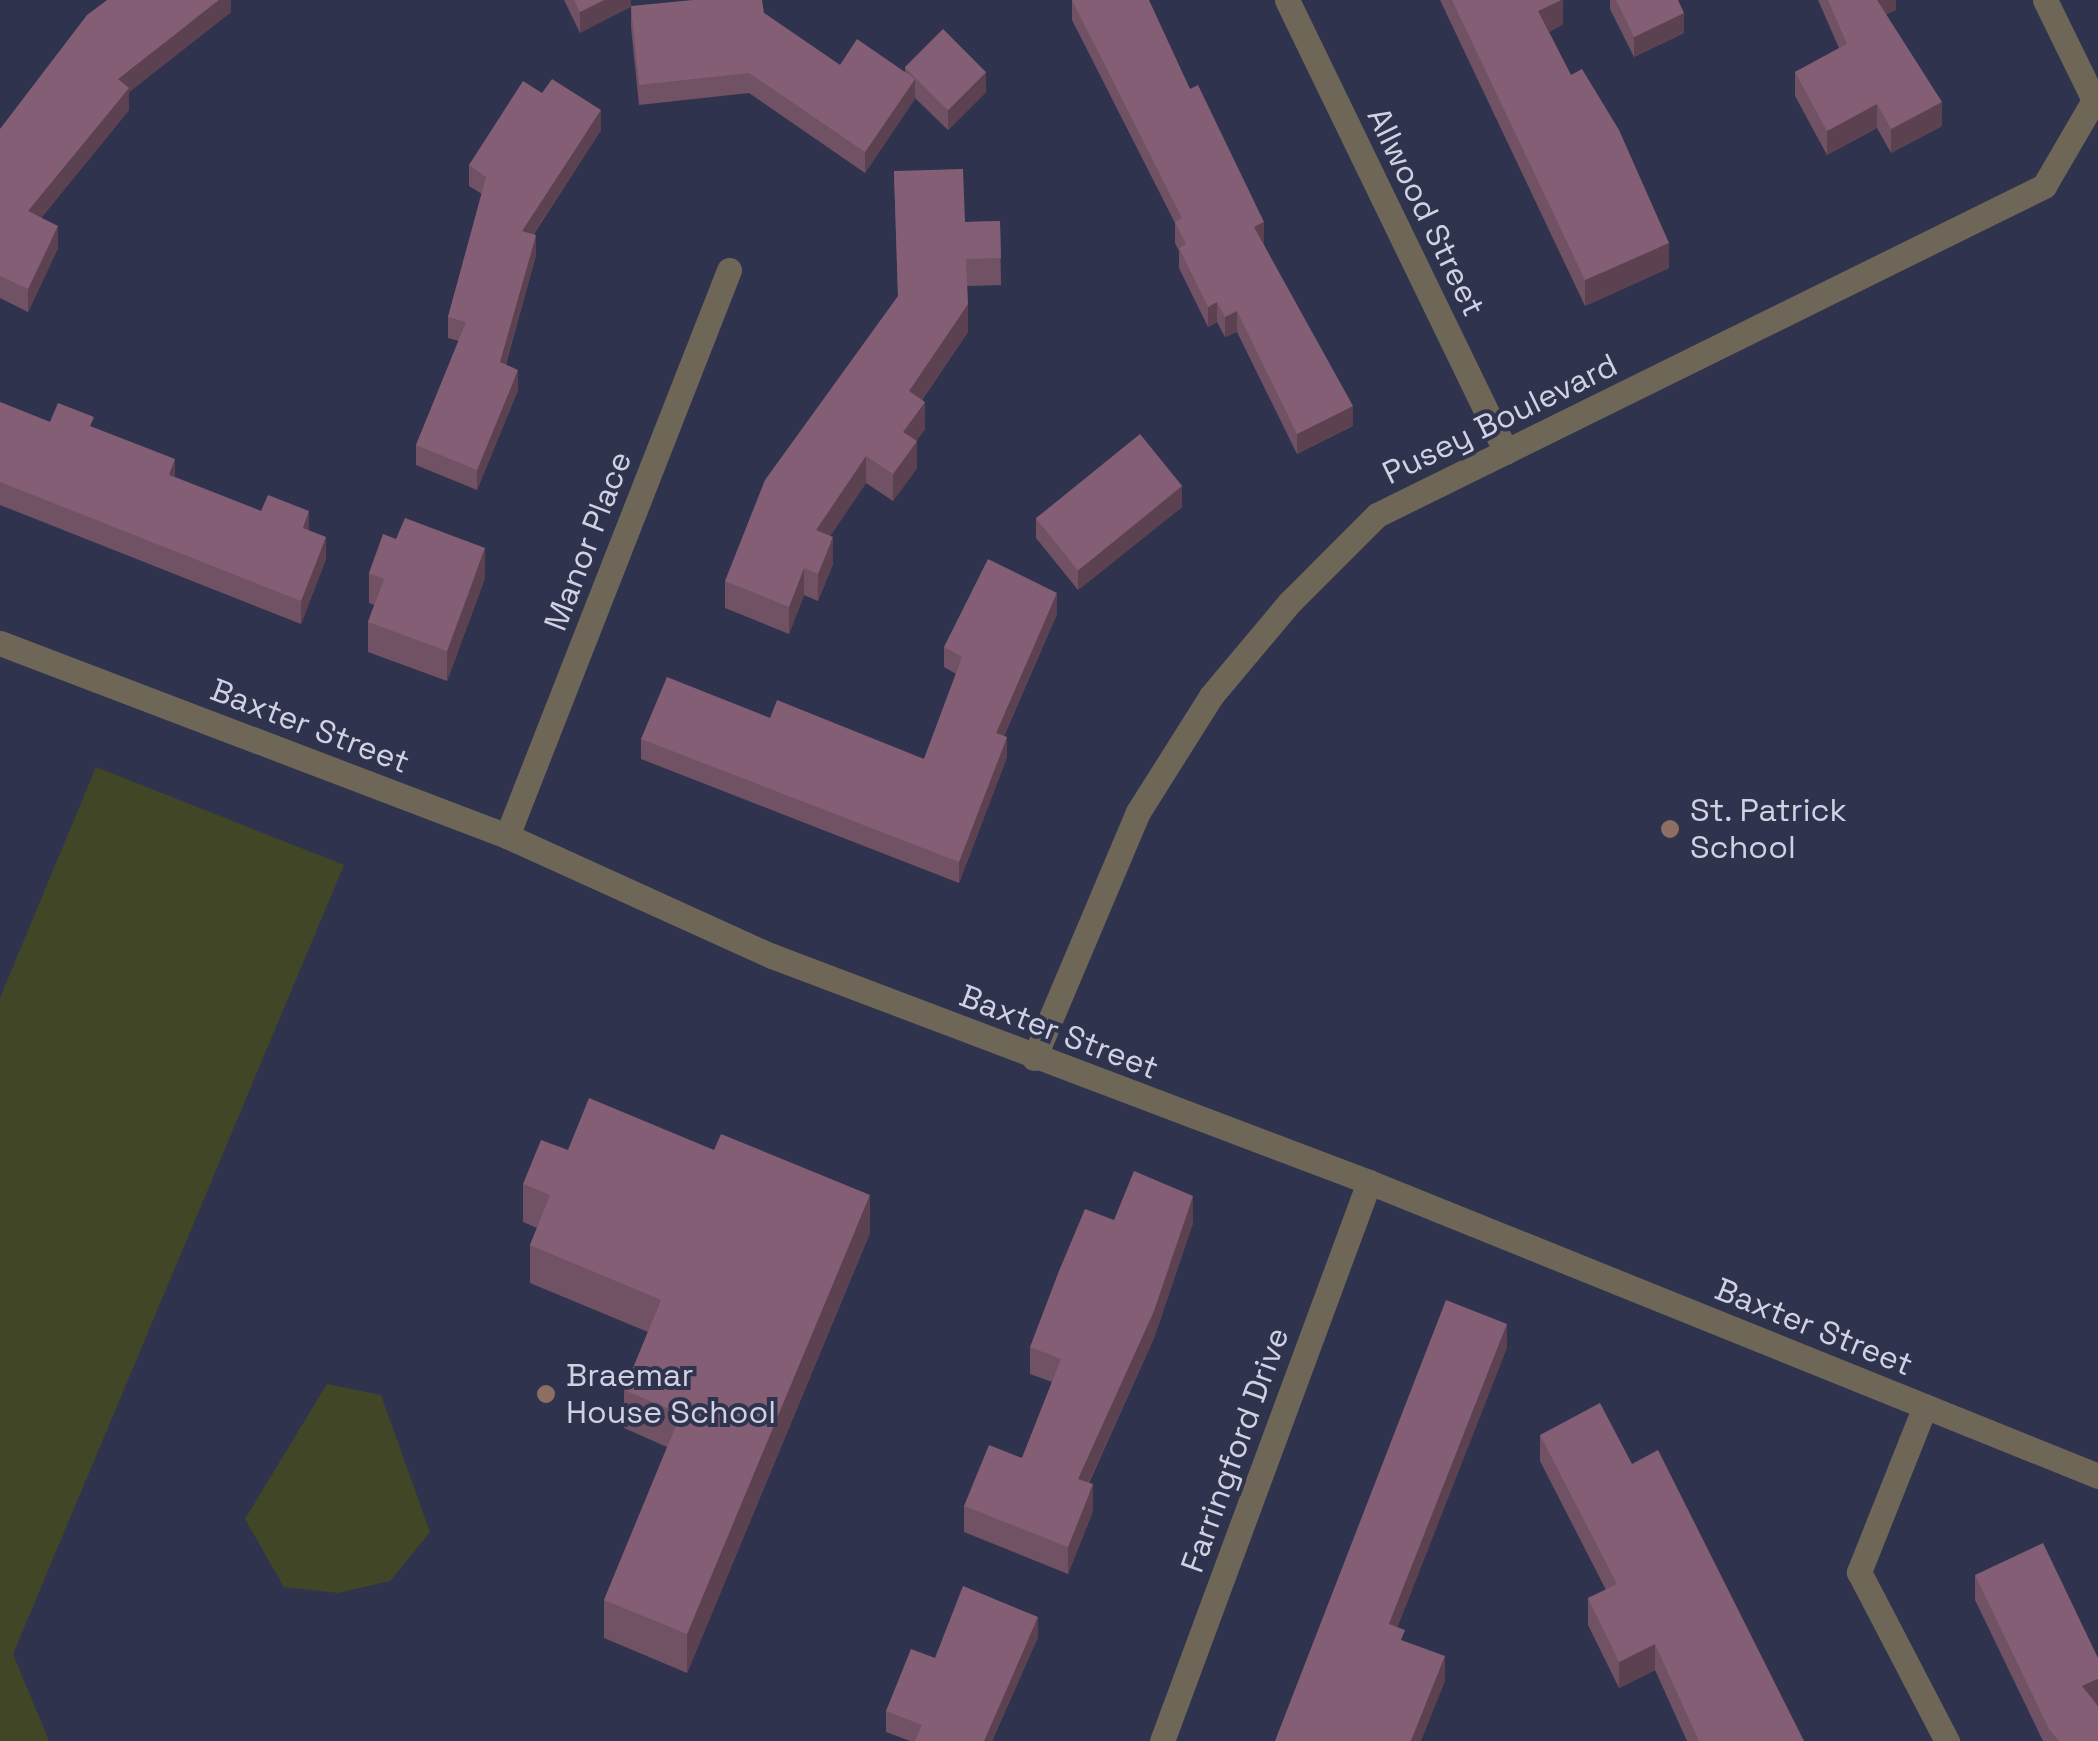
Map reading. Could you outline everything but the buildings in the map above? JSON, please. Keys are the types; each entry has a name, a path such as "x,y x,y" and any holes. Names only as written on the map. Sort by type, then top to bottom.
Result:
{"street":[{"name":"Allwood Street","path":"1287,0 1506,452"},
{"name":"Pusey Boulevard","path":"1034,1058 1138,812 1211,696 1377,516 2044,186 2094,100 2045,0"},
{"name":"Manor Place","path":"507,836 729,270"},
{"name":"Baxter Street","path":"0,643 507,836 772,956 1369,1182 2098,1476"},
{"name":"Farringford Drive","path":"1162,1741 1369,1182"},
{"path":"1925,1406 1859,1572 1947,1741"}],"green space":[{"path":"96,767 344,865 13,1654 49,1741 0,1741 0,998"},
{"path":"327,1384 381,1395 430,1532 390,1581 338,1593 284,1587 245,1519"}],"place":[{"name":"St. Patrick School","path":"1670,829"},
{"name":"Braemar House School","path":"546,1394"}]}
